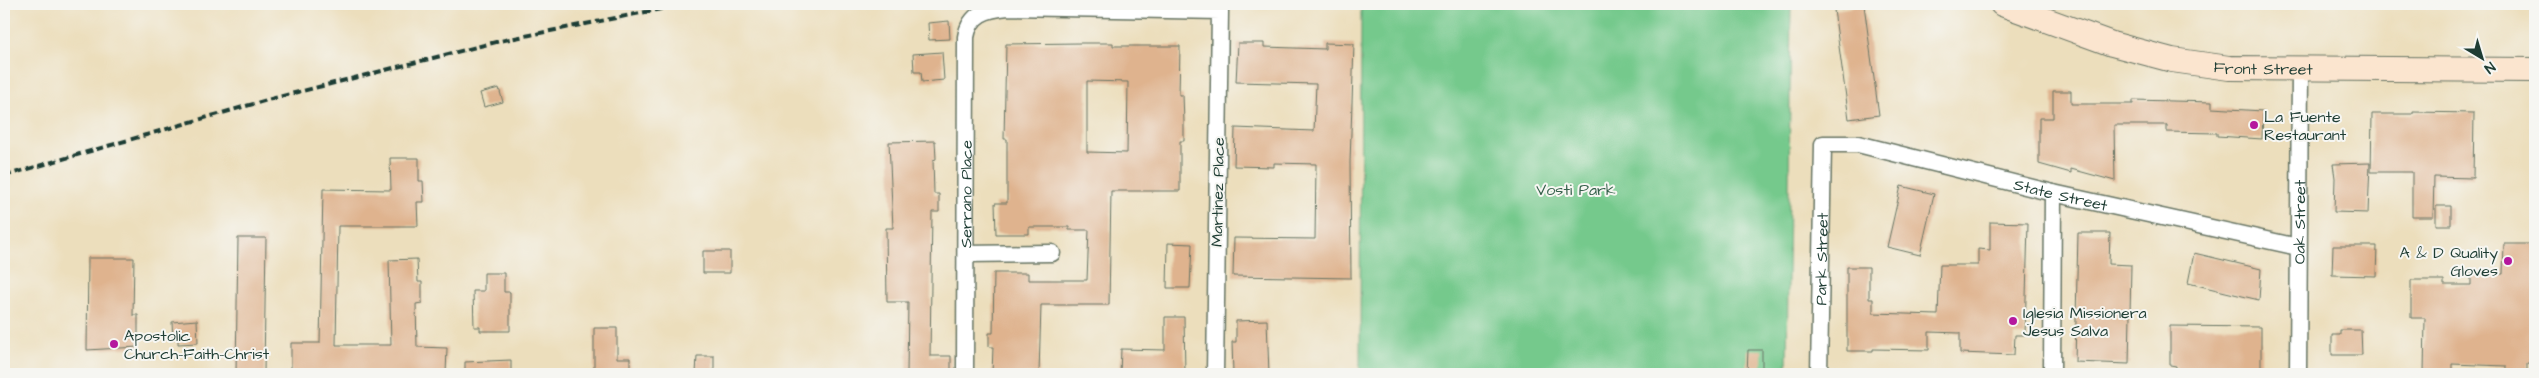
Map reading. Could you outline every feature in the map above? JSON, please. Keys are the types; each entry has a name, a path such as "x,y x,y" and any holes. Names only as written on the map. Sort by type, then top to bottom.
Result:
{"main road":[{"name":"Front Street","path":"2002,4 2112,44 2172,60 2230,68 2300,70 2535,70"}],"street":[{"name":"Serrano Place","path":"965,374 966,37 968,28 977,16 993,8 1220,11"},
{"name":"Martinez Place","path":"1215,374 1220,11"},
{"name":"Oak Street","path":"2298,374 2300,70"},
{"name":"State Street","path":"1823,144 1858,144 2053,193 2298,247"},
{"name":"Park Street","path":"1819,374 1823,144"},
{"path":"2052,374 2053,193"},
{"path":"966,254 1052,253"}],"green space":[{"name":"Vosti Park","path":"1361,4 1791,4 1787,374 1360,374"}],"building":[{"path":"1864,5 1879,115 1849,119 1834,10"},
{"path":"949,21 950,39 929,40 928,23"},
{"path":"1113,43 1113,46 1180,46 1179,95 1183,95 1184,141 1180,141 1180,191 1111,191 1109,305 1041,305 1039,374 992,374 993,347 989,347 989,333 993,333 994,273 1028,273 1028,280 1087,280 1089,230 1069,230 1069,227 1029,227 1029,234 996,234 995,203 1007,203 1007,139 1004,139 1006,44","holes":["1087,81 1128,82 1127,153 1087,152"]},
{"path":"1238,43 1264,43 1264,47 1325,49 1325,43 1354,44 1350,162 1351,278 1233,276 1234,238 1315,239 1316,164 1274,163 1274,167 1234,166 1235,128 1314,131 1316,84 1236,82"},
{"path":"942,52 944,80 922,82 921,72 914,72 913,54"},
{"path":"499,88 503,102 484,107 480,93"},
{"path":"2053,91 2071,91 2071,104 2133,104 2133,100 2212,102 2212,108 2263,111 2262,139 2217,136 2217,133 2167,132 2167,125 2114,125 2115,181 2071,169 2071,173 2039,164 2039,118 2053,118"},
{"path":"2413,112 2474,113 2473,178 2434,177 2433,217 2412,217 2412,172 2371,172 2372,114 2413,114"},
{"path":"935,141 936,159 933,160 934,194 939,194 939,212 932,212 930,356 951,356 951,374 907,374 908,302 887,302 886,228 893,228 889,142"},
{"path":"390,158 419,158 419,181 423,181 424,202 417,202 418,226 338,226 336,345 391,345 389,260 417,259 418,282 422,282 422,303 416,304 417,347 447,348 446,374 291,374 291,343 320,343 323,189 391,190"},
{"path":"2370,163 2368,213 2334,212 2335,178 2333,164"},
{"path":"1901,186 1934,194 1920,255 1887,247"},
{"path":"2436,206 2451,206 2451,225 2436,225"},
{"path":"1990,222 2028,223 2025,335 2015,335 2014,355 1960,353 1960,333 1929,332 1929,350 1873,349 1873,351 1847,351 1847,267 1869,267 1869,299 1873,299 1873,313 1938,315 1940,265 1978,265 1978,249 1990,250"},
{"path":"2078,233 2110,233 2109,264 2131,265 2129,364 2075,362"},
{"path":"238,238 266,238 264,374 236,374"},
{"path":"1168,243 1192,244 1190,288 1167,288"},
{"path":"2504,244 2535,244 2535,363 2527,363 2527,373 2506,373 2506,366 2452,364 2452,374 2424,374 2425,318 2411,318 2411,280 2444,280 2444,285 2471,285 2471,273 2503,274"},
{"path":"2333,246 2377,246 2376,276 2332,275"},
{"path":"703,251 730,251 730,273 703,273"},
{"path":"2194,253 2261,269 2259,300 2188,283"},
{"path":"88,258 134,258 133,315 138,315 138,347 87,350"},
{"path":"484,273 504,273 504,292 510,292 510,331 480,331 480,327 474,327 473,291 484,291"},
{"path":"1165,317 1184,317 1185,374 1120,374 1121,349 1165,350"},
{"path":"197,320 198,343 178,344 178,338 173,339 172,322"},
{"path":"1267,320 1269,374 1233,373 1232,342 1236,342 1236,321"},
{"path":"2170,326 2261,327 2261,374 2176,374 2176,366 2170,365"},
{"path":"594,328 617,328 617,358 630,358 630,374 594,374"},
{"path":"2340,330 2361,330 2362,355 2332,355 2332,335 2340,335"},
{"path":"1748,350 1762,350 1762,374 1747,374"},
{"path":"697,356 714,356 714,374 696,374"},
{"path":"511,360 511,374 465,374 465,362"}],"railway":[{"path":"4,176 267,100 500,41 686,4"}],"place":[{"name":"La Fuente Restaurant","path":"2254,125"},
{"name":"A & D Quality Gloves","path":"2508,261"},
{"name":"Iglesia Missionera Jesus Salva","path":"2013,321"},
{"name":"Apostolic Church-Faith-Christ","path":"114,344"}]}
